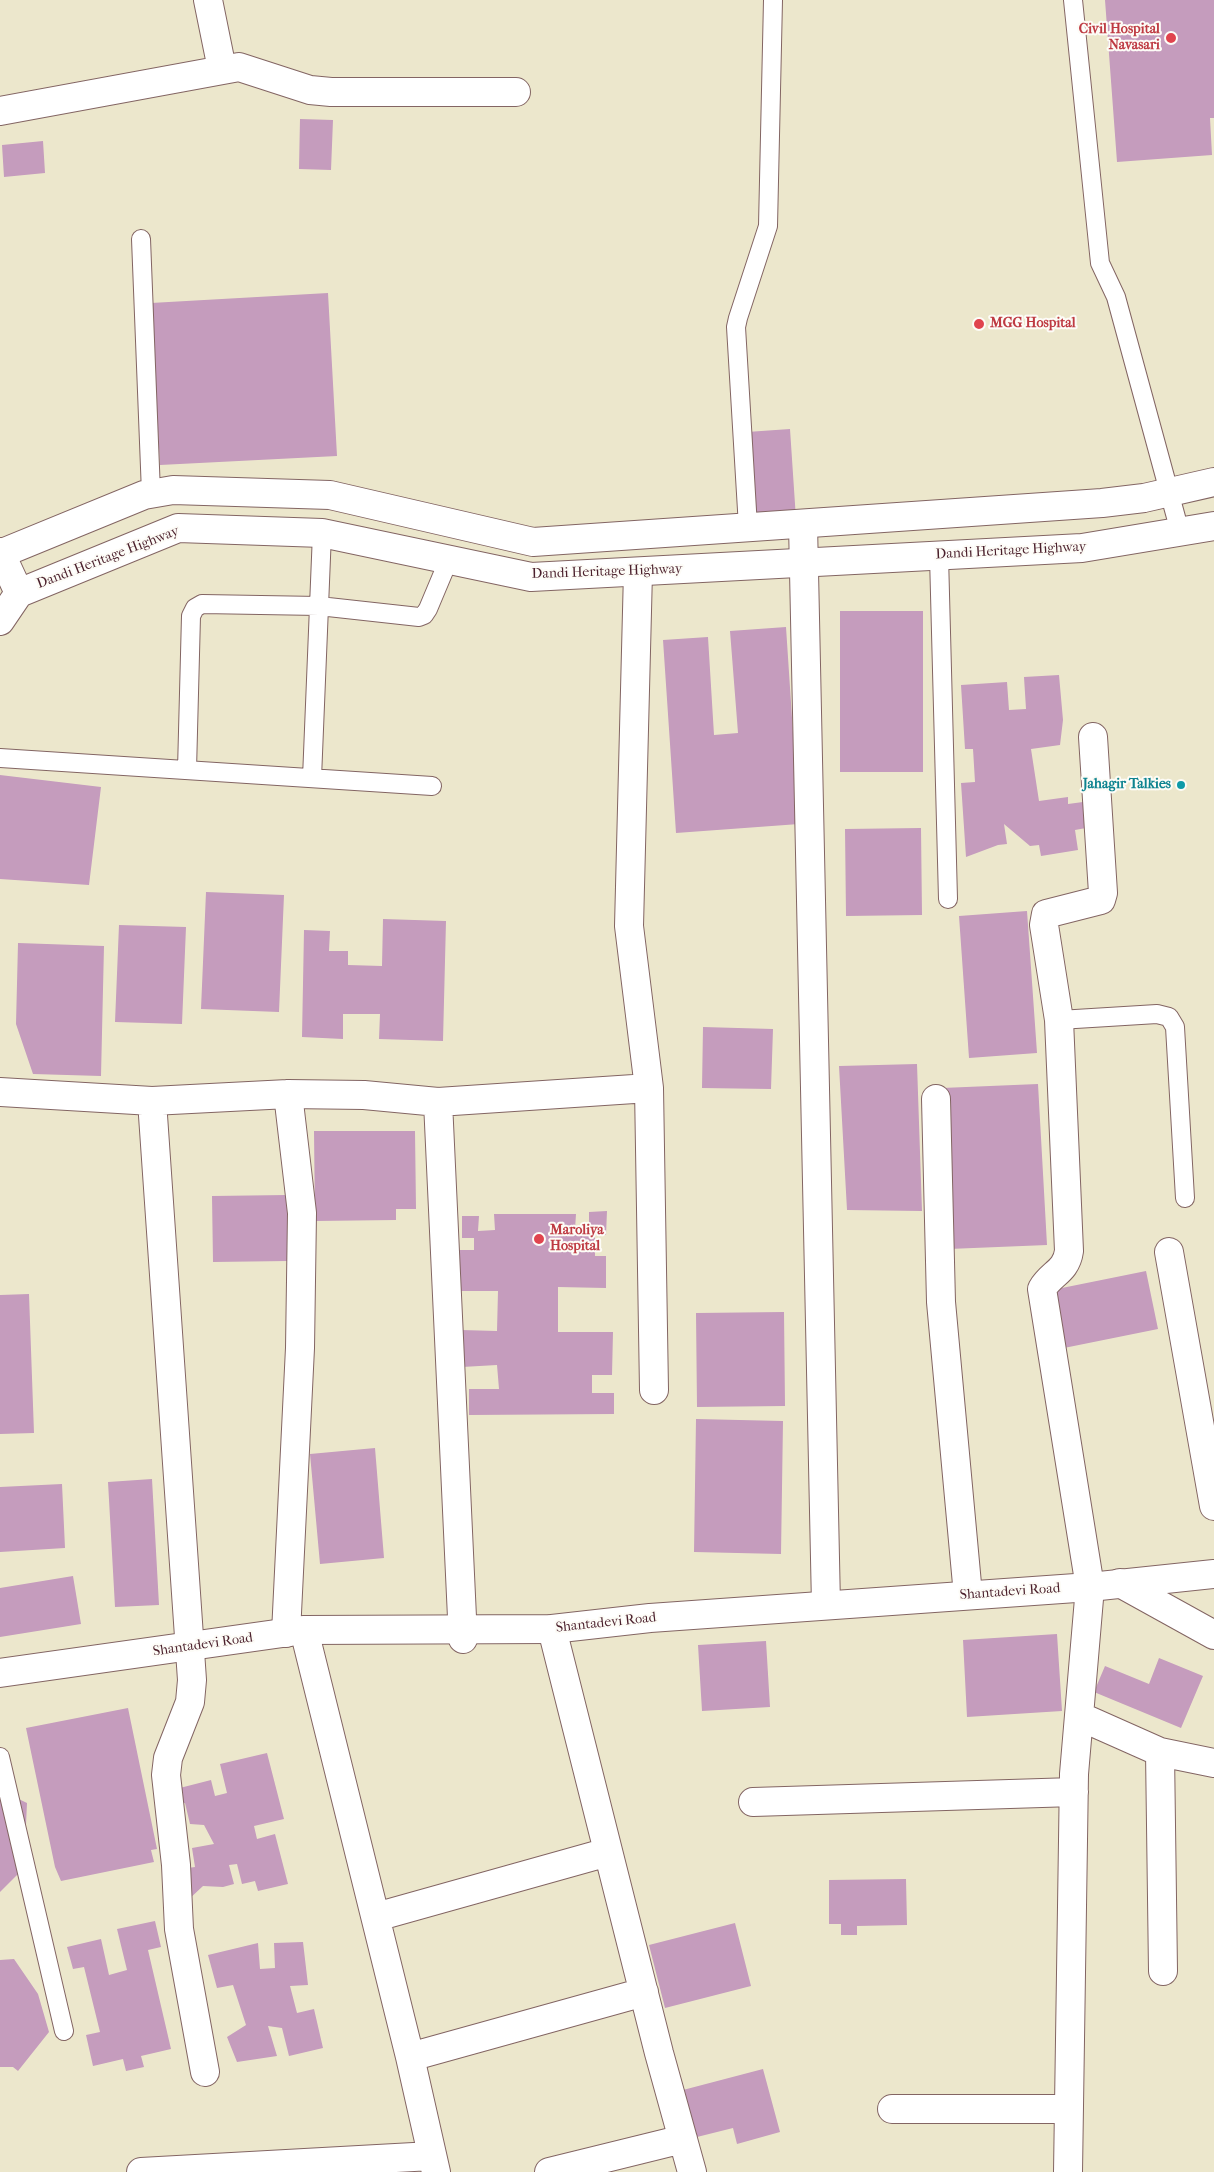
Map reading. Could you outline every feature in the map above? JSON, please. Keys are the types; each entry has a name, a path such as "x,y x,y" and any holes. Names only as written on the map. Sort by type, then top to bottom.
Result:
{"main road":[{"path":"208,0 222,69"},
{"path":"0,110 222,69 245,68 301,87 331,92 516,92"},
{"path":"19,593 0,553 151,493 174,490 330,495 534,542 1102,503 1170,492 1214,482"},
{"path":"803,524 826,1605"},
{"name":"Dandi Heritage Highway","path":"0,621 19,593 178,528 322,533 531,577 1082,548 1214,526"},
{"path":"531,577 534,542"},
{"path":"638,572 629,926 649,1088 654,1390"},
{"path":"1068,2172 1074,1792 1090,1587 1042,1289 1064,1267 1069,1251 1059,1020 1044,925 1046,914 1093,904 1101,900 1103,893 1093,737"},
{"path":"1,1099 152,1101 288,1094 364,1095 438,1102 649,1088"},
{"path":"141,2172 434,2164 376,1917 295,1632 302,1213 288,1094"},
{"path":"936,1100 941,1302 968,1595"},
{"path":"152,1101 192,1692 166,1766 166,1775 176,1865 179,1929 205,2072"},
{"path":"438,1102 463,1634"},
{"path":"1169,1252 1214,1506"},
{"name":"Shantadevi Road","path":"0,1673 295,1632 463,1634 552,1629 650,1618 1090,1587 1214,1574"},
{"path":"1120,1583 1214,1635"},
{"path":"552,1629 644,1992 692,2172"},
{"path":"1079,1716 1160,1752 1214,1763"},
{"path":"1160,1752 1163,1971"},
{"path":"753,1802 1074,1792"},
{"path":"376,1917 608,1852"},
{"path":"410,2057 644,1992"},
{"path":"892,2109 1069,2109"},
{"path":"549,2172 683,2139"}],"lane":[{"path":"748,527 736,327 768,226 773,0"},
{"path":"1074,0 1100,263 1116,297 1180,532"},
{"path":"141,238 151,493"},
{"path":"312,778 322,533"},
{"path":"939,556 948,899"},
{"path":"187,770 191,616 194,608 202,604 319,606 419,617 424,615 428,609 449,559"},
{"path":"0,758 432,786"},
{"path":"1059,1020 1157,1014 1169,1017 1175,1027 1185,1198"},
{"path":"0,1757 64,2031"}],"building":[{"path":"1105,0 1214,0 1214,118 1210,118 1212,155 1117,162"},
{"path":"300,119 333,120 331,170 299,169"},
{"path":"43,141 45,173 4,177 2,145"},
{"path":"328,293 337,456 160,465 151,303"},
{"path":"790,429 796,519 754,522 747,432"},
{"path":"840,611 923,611 923,772 840,772"},
{"path":"786,627 799,824 676,833 663,640 708,637 714,735 738,733 730,631"},
{"path":"1059,675 1063,720 1060,745 1031,749 1039,801 1068,797 1068,804 1083,802 1086,828 1075,830 1078,850 1041,856 1039,845 1030,846 1004,824 1007,844 998,845 966,857 961,783 975,782 973,749 965,749 961,685 1007,682 1009,710 1026,709 1024,677"},
{"path":"0,775 101,787 89,885 0,879"},
{"path":"921,828 922,915 846,916 845,829"},
{"path":"206,892 284,895 279,1012 201,1009"},
{"path":"1027,911 1037,1053 969,1058 959,916"},
{"path":"383,919 446,921 443,1041 379,1039 380,1014 343,1014 343,1039 302,1037 304,930 330,931 329,951 348,951 348,965 382,966"},
{"path":"119,925 186,927 182,1024 115,1022"},
{"path":"18,943 104,946 101,1076 33,1074 16,1024"},
{"path":"703,1027 773,1029 771,1089 702,1088"},
{"path":"917,1064 922,1211 847,1210 839,1066"},
{"path":"1038,1084 1047,1245 949,1249 942,1088"},
{"path":"314,1131 415,1131 416,1209 396,1209 396,1220 315,1221"},
{"path":"287,1195 288,1261 213,1262 212,1196"},
{"path":"607,1211 606,1235 595,1235 595,1256 606,1256 606,1288 558,1287 558,1332 613,1332 612,1375 592,1375 592,1393 614,1393 614,1414 469,1415 469,1389 499,1389 497,1365 462,1367 461,1330 497,1331 498,1291 459,1291 459,1250 474,1250 474,1238 462,1238 462,1216 479,1216 478,1231 495,1230 494,1214 576,1214 575,1229 589,1229 589,1212"},
{"path":"1146,1271 1158,1329 1059,1349 1047,1291"},
{"path":"29,1294 34,1433 0,1434 0,1295"},
{"path":"784,1312 785,1406 697,1407 696,1313"},
{"path":"696,1419 783,1421 781,1554 694,1552"},
{"path":"375,1448 384,1558 320,1564 310,1454"},
{"path":"152,1479 159,1605 115,1607 108,1482"},
{"path":"62,1484 65,1548 0,1552 0,1487"},
{"path":"73,1576 81,1624 0,1637 0,1588"},
{"path":"1057,1634 1062,1711 967,1717 963,1640"},
{"path":"766,1641 770,1707 702,1711 698,1645"},
{"path":"1159,1658 1203,1676 1181,1728 1094,1692 1105,1666 1149,1684"},
{"path":"128,1708 157,1849 151,1850 154,1862 61,1881 55,1867 26,1728"},
{"path":"267,1753 284,1819 254,1826 257,1839 275,1834 288,1884 258,1891 255,1881 242,1884 237,1864 229,1865 234,1884 223,1887 203,1886 187,1901 181,1869 195,1867 192,1848 214,1844 204,1825 190,1824 185,1803 175,1805 172,1790 211,1780 215,1796 227,1793 220,1764"},
{"path":"0,1790 27,1803 24,1868 0,1892"},
{"path":"906,1879 907,1925 857,1926 857,1935 841,1935 841,1924 829,1924 829,1880"},
{"path":"155,1921 161,1947 148,1950 171,2049 141,2056 144,2067 126,2071 123,2059 93,2066 86,2035 100,2032 84,1967 73,1969 67,1947 101,1939 109,1975 127,1970 117,1929"},
{"path":"735,1923 751,1986 665,2008 649,1945"},
{"path":"303,1942 308,1985 290,1986 297,2013 314,2009 323,2048 289,2056 282,2028 268,2026 277,2056 237,2062 227,2037 246,2025 233,1985 217,1988 208,1955 258,1943 260,1969 275,1968 274,1943"},
{"path":"14,1959 38,1994 49,2032 18,2071 13,2067 0,2067 0,1960"},
{"path":"763,2069 780,2132 737,2144 733,2128 697,2137 683,2090"}],"place":[{"name":"Civil Hospital Navasari","path":"1171,38"},
{"name":"MGG Hospital","path":"979,324"},
{"name":"Jahagir Talkies","path":"1181,785"},
{"name":"Maroliya Hospital","path":"539,1239"}]}
